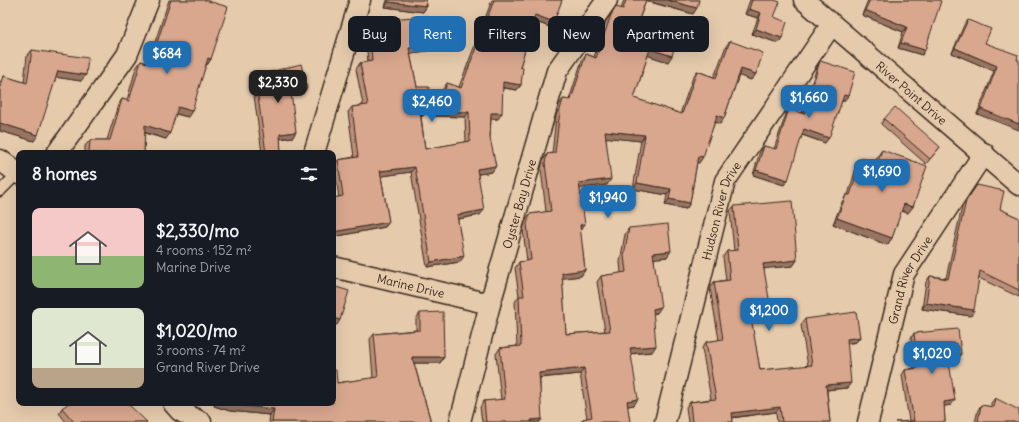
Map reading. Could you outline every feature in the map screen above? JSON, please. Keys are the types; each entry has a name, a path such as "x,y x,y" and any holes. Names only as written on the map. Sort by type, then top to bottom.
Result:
{"street":[{"path":"59,150 127,55 149,0"},
{"path":"315,150 360,0"},
{"name":"Oyster Bay Drive","path":"460,422 490,304 557,71 607,0"},
{"name":"River Point Drive","path":"804,0 984,153 1019,185"},
{"name":"Hudson River Drive","path":"665,422 725,181 832,24"},
{"name":"Grand River Drive","path":"868,422 904,274 984,153"},
{"path":"0,160 16,172"},
{"name":"Marine Drive","path":"336,268 490,304"},
{"path":"176,406 180,411 201,422"}],"lane":[{"path":"0,191 16,175"}],"building":[{"path":"171,0 205,0 228,7 211,59 208,58 192,111 178,107 170,133 145,125 144,150 89,150 90,140 110,140 122,99 129,101 141,61 150,64"},
{"path":"389,0 426,0 427,6 388,2"},
{"path":"494,0 562,0 556,16 548,16 548,20 535,15 488,16"},
{"path":"626,0 646,0 640,16 613,16 613,52 649,52 634,98 682,114 697,71 716,78 730,41 763,53 756,74 741,69 724,118 717,115 703,157 698,156 690,203 669,199 671,189 637,183 645,135 605,131 611,179 579,183 585,224 580,225 585,270 562,273 566,334 610,331 601,276 626,272 624,256 629,228 668,224 671,251 653,253 661,307 653,309 656,346 630,348 638,399 627,401 630,422 583,422 583,419 592,417 584,368 539,373 542,419 531,420 532,422 486,422 484,401 505,399 500,348 521,346 519,296 524,296 519,262 531,260 527,224 530,214 551,211 545,163 547,154 555,153 560,110 563,99 571,100 586,54 596,58 598,52 605,52 605,32 611,15 616,7 623,9"},
{"path":"667,0 699,0 697,8"},
{"path":"752,0 774,0 780,2 774,17 787,22 782,38 756,29 761,13 749,9"},
{"path":"870,0 941,1 925,50 901,43 907,27 865,10"},
{"path":"409,17 409,52 417,87 429,87 427,111 420,111 425,149 470,141 469,112 438,111 447,83 461,88 474,52 524,52 520,67 523,68 521,85 503,82 502,113 491,113 490,138 496,166 477,169 484,210 457,215 464,256 431,262 415,167 380,171 389,222 336,231 336,197 343,196 338,160 358,157 352,107 368,105 360,63 372,61 371,52 401,52 401,18"},
{"path":"968,20 991,29 985,43 1018,55 1019,124 981,109 997,66 955,48"},
{"path":"32,50 88,58 86,75 58,71 38,135 0,123 0,89 4,76 27,83"},
{"path":"659,52 673,52 672,56"},
{"path":"820,61 855,72 848,96 844,95 829,138 804,129 788,180 756,170 764,146 776,149 789,109 804,114"},
{"path":"301,64 307,88 291,92 296,132 280,134 281,150 266,150 255,76"},
{"path":"895,107 940,147 930,159 884,119"},
{"path":"882,150 927,166 913,207 904,204 892,238 837,218 846,195 850,195 862,158 877,164"},
{"path":"977,185 1004,191 1000,209 1019,218 1019,290 980,271 974,310 926,303 930,276 948,279 966,201"},
{"path":"792,201 797,260 763,264 770,304 753,307 755,322 752,323 760,370 812,365 805,319 856,312 860,337 847,339 851,383 826,385 830,422 782,422 780,407 732,413 733,422 692,422 690,402 716,399 706,342 723,339 714,282 730,280 727,251 738,250 734,206"},
{"path":"336,287 349,291 340,320 336,319"},
{"path":"443,312 444,357 412,357 431,422 272,422 274,409 244,406 336,406 336,370 337,383 378,377 374,334 420,330 420,313"},
{"path":"958,329 961,354 948,356 955,400 944,402 945,422 895,422 914,421 905,370 918,368 914,333"},
{"path":"995,398 1019,410 1019,422 978,421 981,405 993,407"},
{"path":"65,406 130,406 147,422 74,422 62,408"}]}
